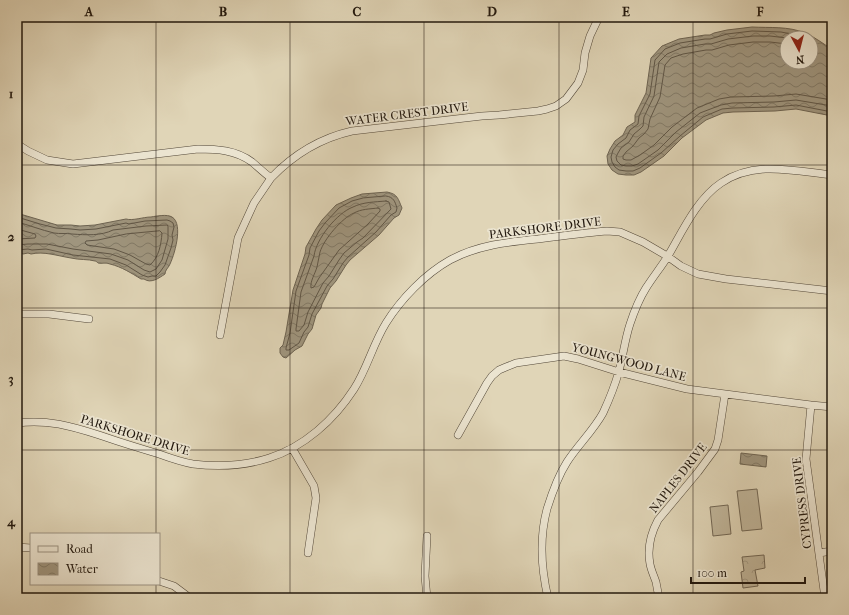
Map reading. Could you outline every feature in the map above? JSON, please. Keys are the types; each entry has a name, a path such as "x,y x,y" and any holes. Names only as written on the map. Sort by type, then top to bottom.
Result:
{"street":[{"name":"WATER CREST DRIVE","path":"220,335 238,238 254,203 279,169 308,148 342,133 482,116 538,111 556,106 566,99 578,83 583,70 585,53 590,36 599,17"},
{"path":"17,144 47,160 73,164 198,149 218,149 245,158 271,178"},
{"path":"548,598 544,580 541,551 544,524 551,494 562,470 602,414 619,372 634,314 645,290 679,235 702,201 720,184 739,174 760,169 778,169 832,175"},
{"name":"PARKSHORE DRIVE","path":"17,423 28,421 53,422 78,428 192,464 243,464 270,458 292,448 313,435 339,410 354,388 386,323 405,296 430,274 450,260 476,249 499,243 607,231 620,232 643,242 688,270 707,276 832,291"},
{"path":"17,314 49,314 89,319"},
{"name":"YOUNGWOOD LANE","path":"458,435 492,376 506,367 516,363 564,356 619,372 687,389 832,407"},
{"name":"NAPLES DRIVE","path":"659,598 650,562 651,536 658,520 715,449 718,440 724,394"},
{"name":"CYPRESS DRIVE","path":"811,405 806,459 825,598"},
{"path":"292,448 314,486 316,498 308,553"},
{"path":"427,536 425,576 427,598"},
{"path":"17,547 30,548"},
{"path":"819,553 832,551"},
{"path":"160,581 174,586 190,598"}],"green space":[{"path":"757,489 762,529 742,531 737,491"},
{"path":"728,505 731,534 713,536 710,507"},
{"path":"764,555 765,568 755,570 758,586 743,588 741,572 744,571 742,557"}],"water":[{"path":"752,27 796,30 779,30 779,70 819,70 819,41 832,49 832,116 796,109 723,113 706,120 682,138 664,156 641,172 634,175 626,175 618,174 612,170 608,164 607,156 615,141 623,135 627,127 635,122 635,115 646,93 651,58 662,46 679,39 710,35 714,33"},
{"path":"387,192 396,196 402,208 399,215 394,218 379,235 350,260 330,288 321,308 316,315 312,329 302,346 286,358 283,357 280,353 280,348 283,345 286,332 293,290 306,247 316,229 336,205 362,194"},
{"path":"17,211 20,214 57,225 80,226 95,225 126,219 170,216 176,221 178,233 177,241 171,262 165,274 155,280 149,281 141,279 122,268 108,263 98,263 92,260 74,259 46,253 17,254"},
{"path":"741,453 767,456 766,467 740,464"}]}
